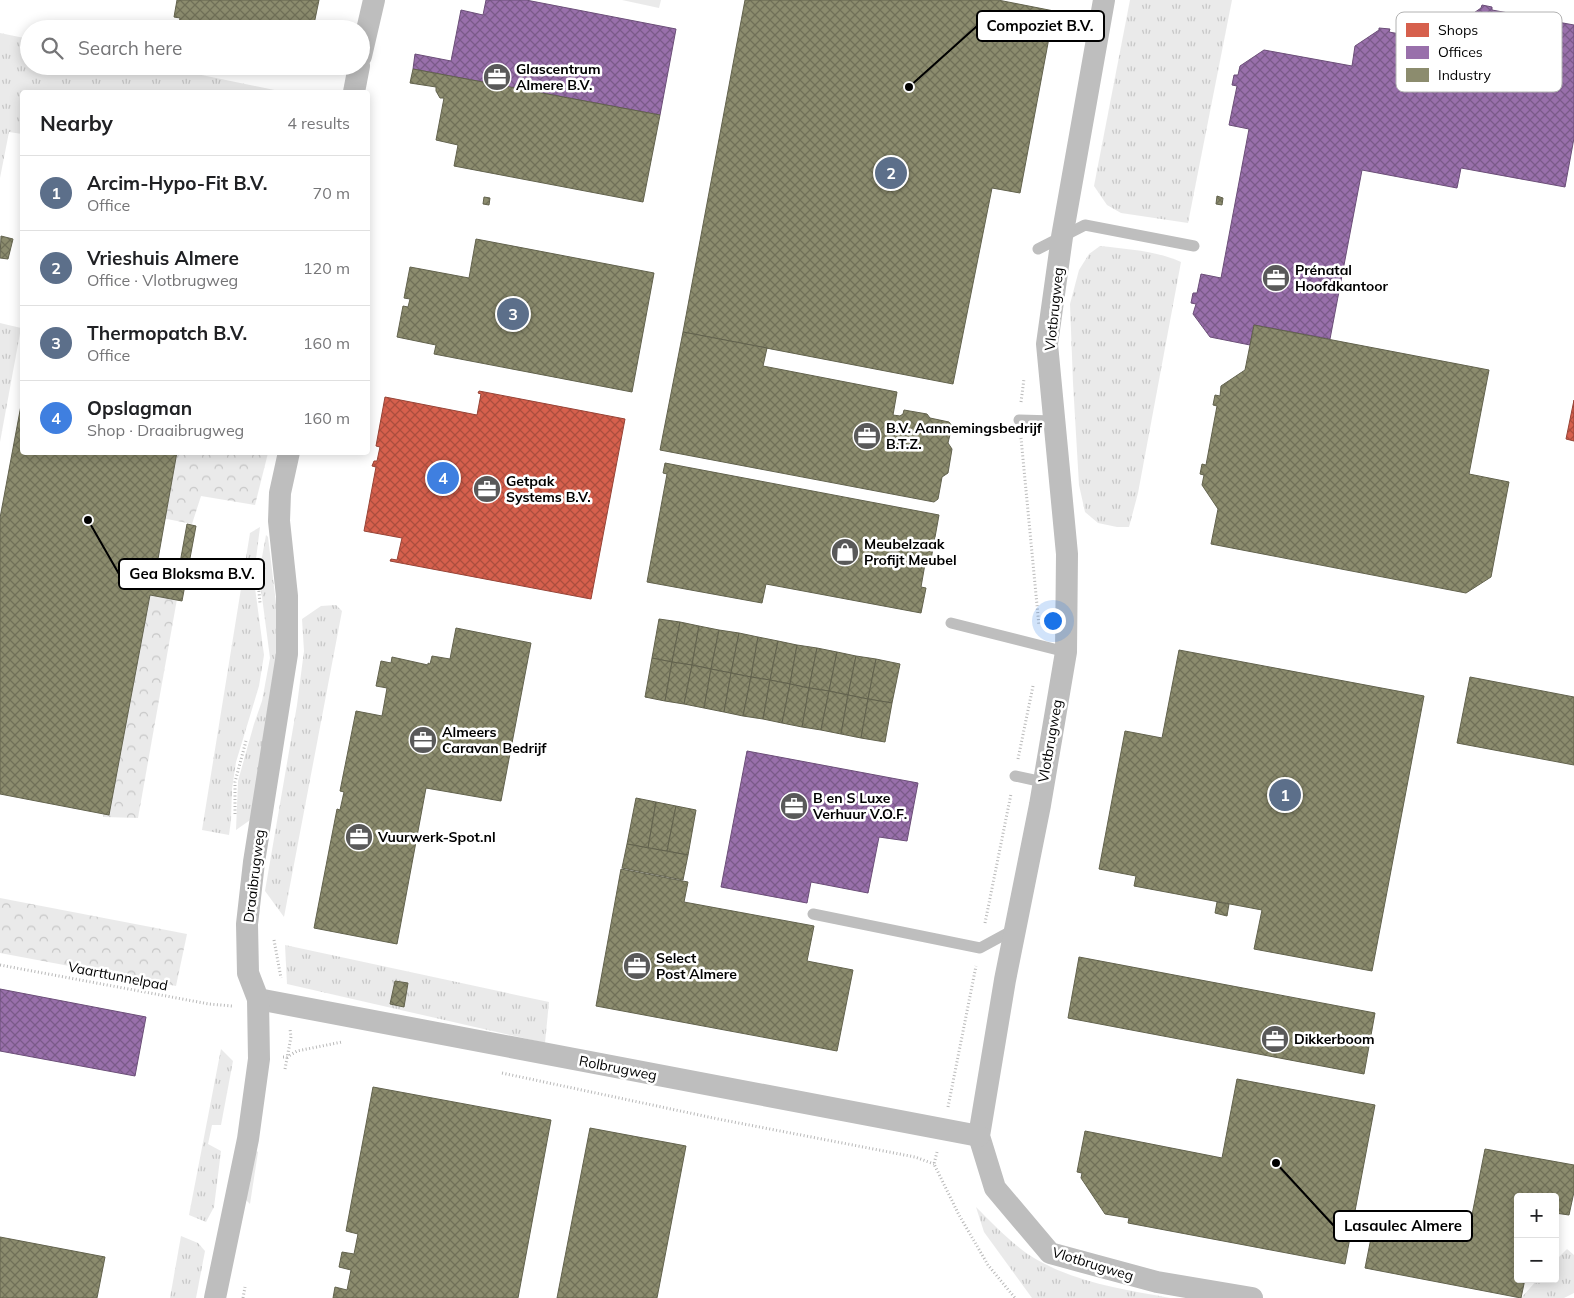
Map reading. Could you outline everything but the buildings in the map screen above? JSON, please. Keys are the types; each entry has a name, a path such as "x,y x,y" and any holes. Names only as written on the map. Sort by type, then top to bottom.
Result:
{"street":[{"path":"369,20 374,0"},
{"name":"Vlotbrugweg","path":"1104,0 1062,236 1048,344 1066,554 1066,652 979,1136 995,1188 1050,1253 1157,1282 1252,1298"},
{"path":"354,90 357,75"},
{"name":"Draaibrugweg","path":"215,1298 248,1139 259,1059 258,999 248,973 247,924 254,862 287,654 287,596 279,521 280,493 288,455"},
{"name":"Rolbrugweg","path":"258,999 979,1136"}],"lane":[{"path":"1038,249 1085,225 1194,246"},
{"path":"1019,420 1054,421"},
{"path":"951,624 1066,652"},
{"path":"1015,776 1043,782"},
{"path":"813,914 980,948 1015,929"}],"path":[{"path":"257,569 261,610"},
{"path":"234,822 235,782 247,738"},
{"name":"Vaarttunnelpad","path":"0,965 209,1004 232,1006"},
{"path":"287,1058 297,1051 349,1040"},
{"name":"Rolbrugweg","path":"494,1071 718,1119 915,1158 934,1164"}],"green space":[{"path":"622,0 661,0 659,8"},
{"path":"1130,0 1232,0 1188,223 1121,213 1107,205 1094,186"},
{"path":"0,33 20,37 20,75 202,75 274,90 20,90 20,134 9,132 0,178"},
{"path":"1100,246 1152,253 1181,262 1138,493 1129,527 1117,527 1098,523 1085,512 1079,485 1070,304 1079,270 1089,254"},
{"path":"0,323 20,328 20,333 0,442"},
{"path":"172,455 268,455 255,505 201,496 192,524 162,518"},
{"path":"260,527 255,567 255,588 264,655 259,686 236,762 229,835 202,830 250,533"},
{"path":"266,535 268,537 280,636 253,818 236,830 238,781 262,701 270,658 259,574"},
{"path":"144,594 177,599 138,818 103,817"},
{"path":"336,605 342,611 284,917 265,891 297,705 304,651 302,619 321,606"},
{"path":"0,898 187,934 176,986 0,953"},
{"path":"285,945 549,1002 545,1043 287,984"},
{"path":"221,1049 233,1061 221,1125 212,1125 208,1144 221,1151 214,1207 206,1222 189,1215"},
{"path":"253,1149 258,1152 250,1204 243,1197"},
{"path":"976,1207 1019,1248 1050,1267 1100,1284 1170,1298 1032,1298 984,1232"},
{"path":"181,1236 198,1243 205,1251 196,1298 170,1298"},
{"path":"1567,1249 1574,1255 1574,1293 1564,1298 1521,1298 1534,1283 1559,1283 1559,1257"}],"place":[{"name":"Glascentrum Almere B.V.","path":"497,77"},
{"name":"Compoziet B.V.","path":"909,87"},
{"name":"Vrieshuis Almere","path":"891,173"},
{"name":"Prénatal Hoofdkantoor","path":"1276,278"},
{"name":"Thermopatch B.V.","path":"513,314"},
{"name":"B.V. Aannemingsbedrijf B.T.Z.","path":"867,436"},
{"name":"Opslagman","path":"443,478"},
{"name":"Getpak Systems B.V.","path":"487,489"},
{"name":"Gea Bloksma B.V.","path":"88,520"},
{"name":"Meubelzaak Profijt Meubel","path":"845,552"},
{"name":"Almeers Caravan Bedrijf","path":"423,740"},
{"name":"Arcim-Hypo-Fit B.V.","path":"1285,795"},
{"name":"B en S Luxe Verhuur V.O.F.","path":"794,806"},
{"name":"Vuurwerk-Spot.nl","path":"359,837"},
{"name":"Select Post Almere","path":"637,966"},
{"name":"Dikkerboom","path":"1275,1039"},
{"name":"Lasaulec Almere","path":"1276,1163"}]}
